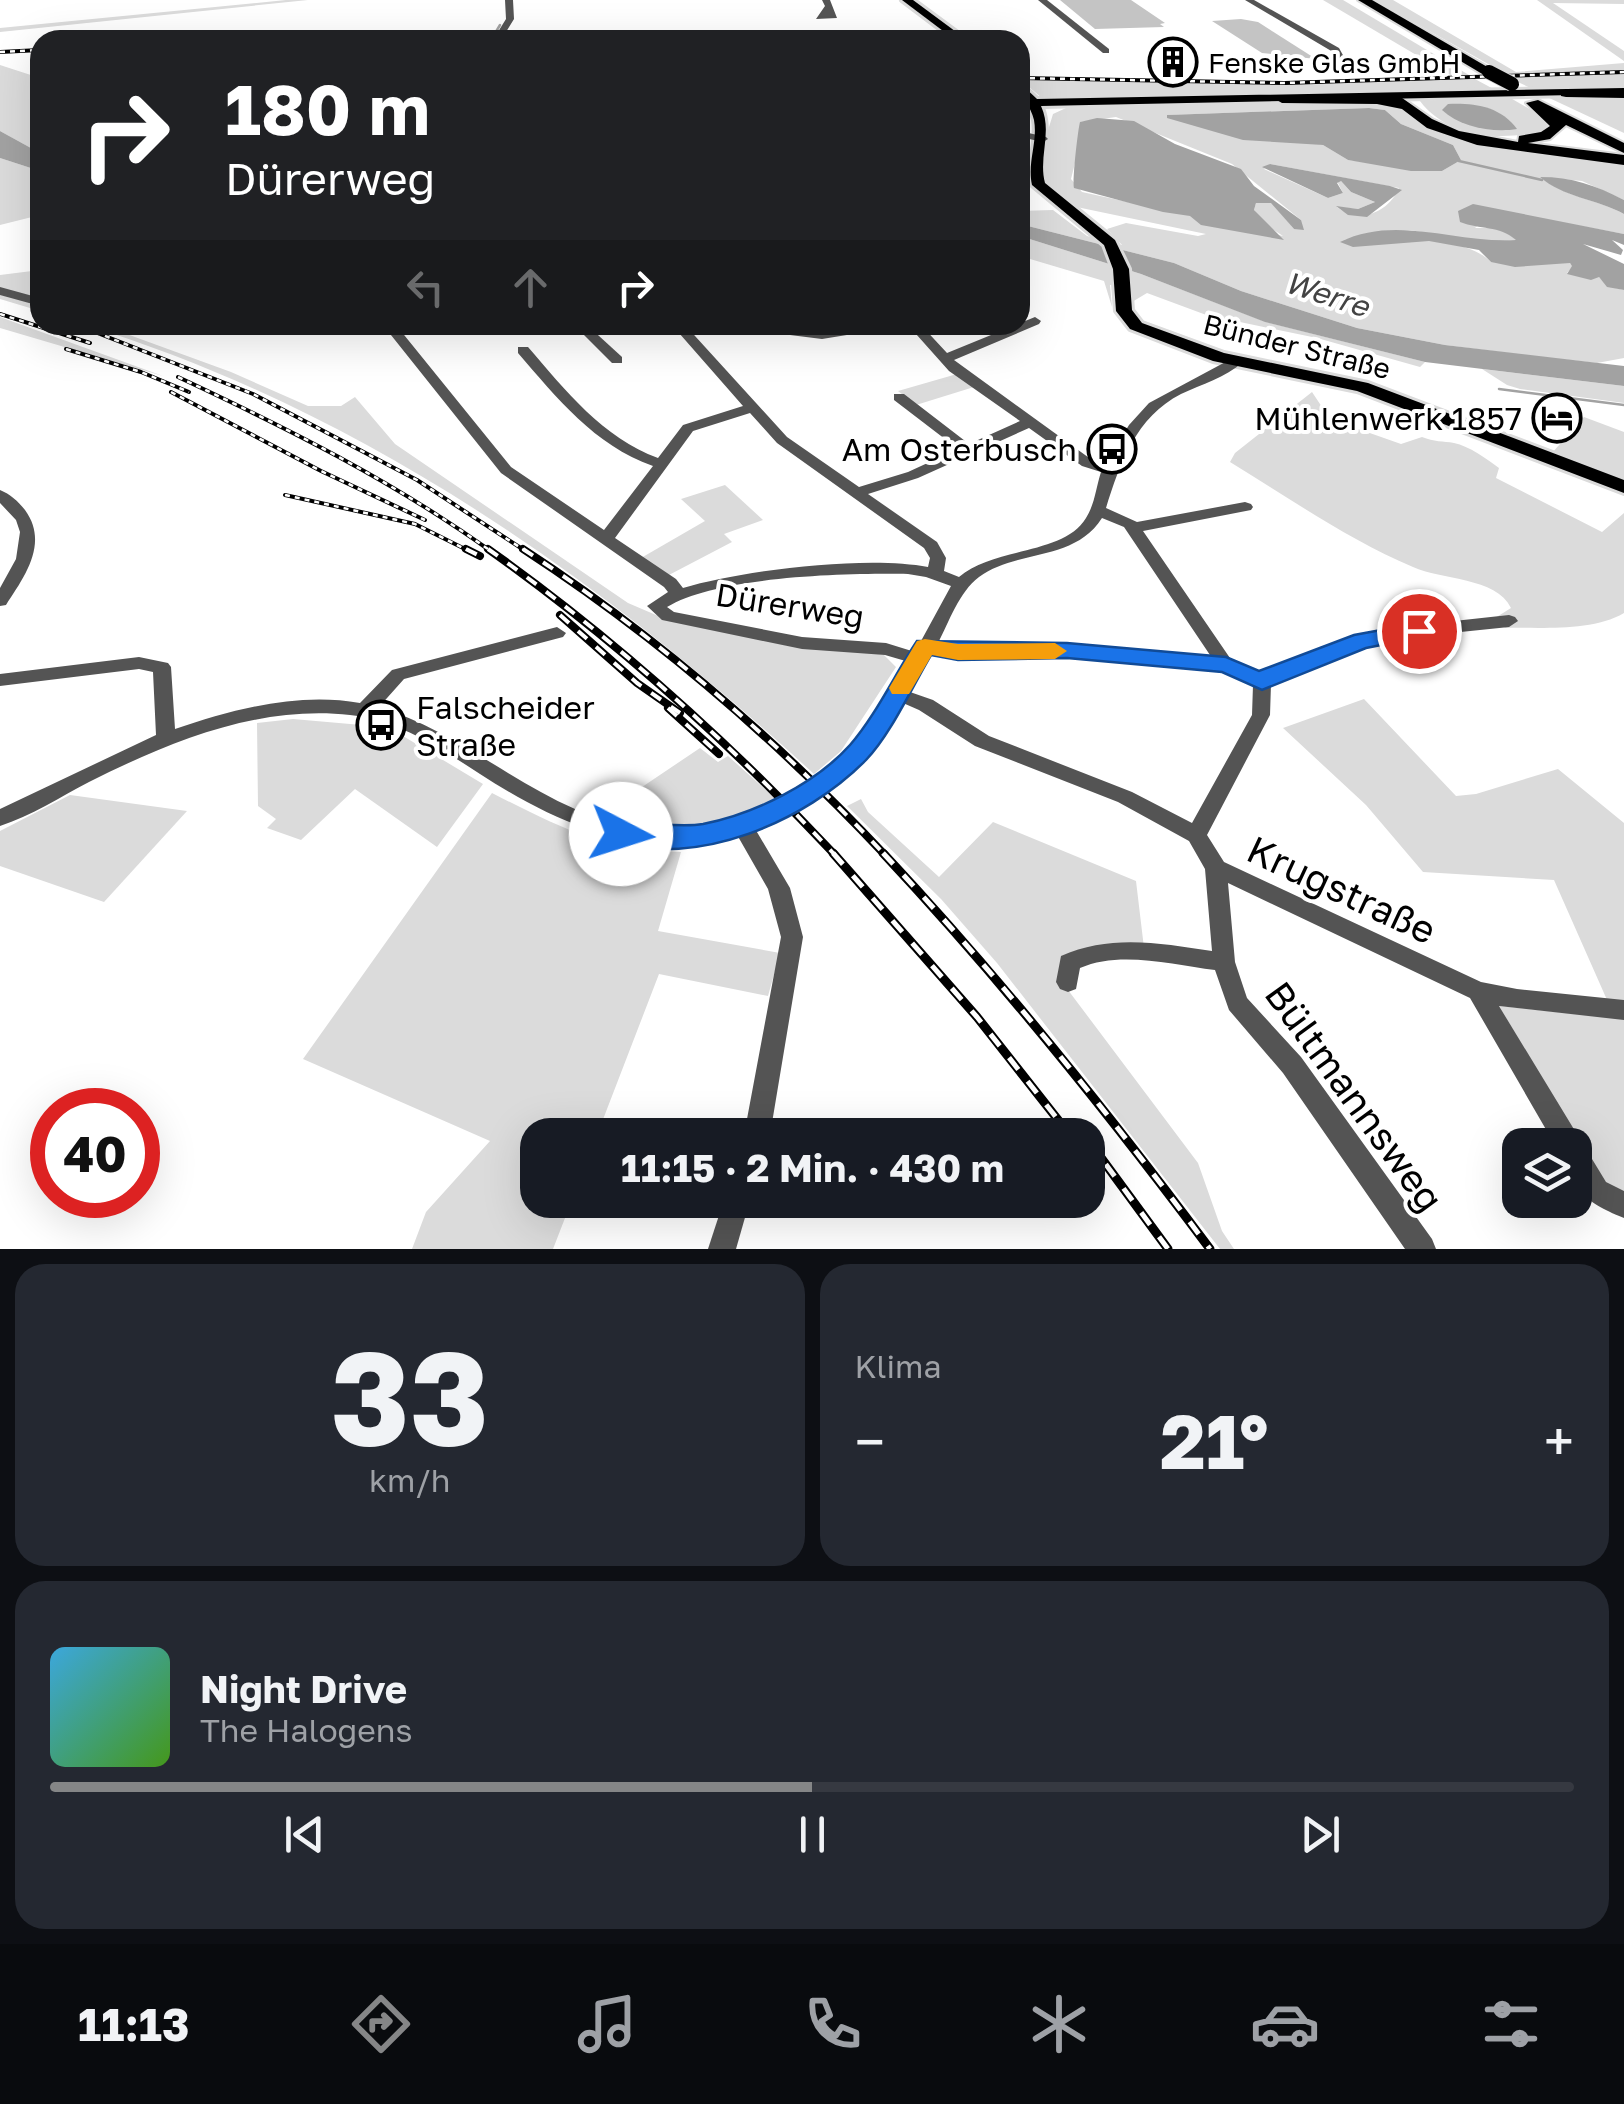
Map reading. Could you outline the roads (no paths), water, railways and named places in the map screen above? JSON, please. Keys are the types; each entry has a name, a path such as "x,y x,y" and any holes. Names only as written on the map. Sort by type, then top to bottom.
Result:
{"highway":[{"path":"1354,0 1624,146"},
{"path":"1364,0 1483,72"},
{"path":"1282,99 1403,100 1451,128 1506,140 1545,136 1555,131 1559,126 1555,120 1519,92"},
{"path":"1519,92 1624,134"},
{"path":"1566,93 1624,92"},
{"path":"1403,100 1432,125 1464,137 1570,148 1624,160"},
{"path":"1568,114 1624,146"}],"main road":[{"path":"907,0 948,30"},
{"path":"1403,100 1566,93"},
{"path":"1037,109 1282,99"},
{"path":"1030,100 1037,109 1043,138"},
{"path":"1037,109 1099,104"},
{"name":"Bünder Straße","path":"1043,138 1036,165 1040,185 1100,233 1120,260 1124,310 1136,326 1227,359 1362,387 1624,487"}],"street":[{"path":"391,0 421,0"},
{"path":"503,30 510,19 509,0"},
{"path":"1042,0 1106,51"},
{"path":"1249,0 1336,50 1340,57"},
{"path":"1030,136 1043,138"},
{"path":"0,291 30,299"},
{"path":"1030,323 1035,321"},
{"path":"396,335 506,470 670,583 678,593 811,571 907,568 934,572 961,584"},
{"path":"590,335 616,360"},
{"path":"687,335 782,440 930,545 938,558 934,572"},
{"path":"923,335 944,359 1030,422 1088,463 1110,470"},
{"path":"944,359 1001,335"},
{"path":"523,350 590,422 614,440 659,463"},
{"path":"0,818 166,739 260,712 322,707 365,710 426,732 536,800 596,827 642,838 681,838 742,824 840,771 860,750 897,694 961,584 988,562 1074,537 1092,522 1110,470 1144,414 1163,399 1208,376 1227,359"},
{"path":"899,397 969,450"},
{"path":"607,538 659,463 692,424 750,408"},
{"path":"855,493 913,475 1030,422"},
{"path":"0,495 16,506 28,522 30,543 0,601"},
{"path":"1132,528 1245,508"},
{"path":"1098,510 1119,516 1132,528 1226,665 1262,682"},
{"name":"Dürerweg","path":"678,593 656,606 668,616 802,643 922,652 1067,651 1226,665"},
{"path":"897,694 926,705 982,741 1125,797 1196,835 1261,715 1262,682 1269,675 1381,636 1509,621"},
{"path":"365,710 398,674 556,632"},
{"path":"0,680 138,663 162,666 166,739"},
{"path":"742,824 779,888 792,938 759,1118"},
{"name":"Krugstraße","path":"1196,835 1216,868 1478,991 1516,999 1624,1010"},
{"name":"Bültmannsweg","path":"1216,868 1224,962 1237,1003 1292,1065 1422,1249"},
{"path":"1068,982 1069,963 1090,954 1128,952 1224,962"},
{"path":"1478,991 1559,1128"},
{"path":"1592,1183 1597,1191 1624,1205"},
{"path":"722,1249 731,1218"}],"waterway":[{"path":"497,30 500,25"},
{"path":"1459,161 1542,180"},
{"path":"1499,389 1624,405"}],"railway":[{"path":"0,52 30,50"},
{"path":"1030,78 1285,83 1624,72"},
{"path":"0,314 30,324"},
{"path":"65,335 90,343"},
{"path":"103,335 253,394 417,480 527,552"},
{"path":"66,349 141,372 189,392"},
{"path":"178,377 339,457 492,552"},
{"path":"171,392 321,471 425,520"},
{"path":"285,495 415,524 471,552"},
{"path":"466,549 480,556"},
{"path":"488,549 581,619 669,693 835,855"},
{"path":"523,549 620,617 713,692 802,771 885,855"},
{"path":"560,615 637,683 680,713"},
{"path":"668,708 719,754"},
{"path":"833,853 977,1017 1057,1118"},
{"path":"883,853 1052,1046 1210,1249"},
{"path":"1105,1163 1168,1249"}],"place":[{"name":"Fenske Glas GmbH","path":"1173,62"},
{"name":"Mühlenwerk 1857","path":"1557,418"},
{"name":"Am Osterbusch","path":"1112,449"},
{"name":"Falscheider Straße","path":"381,725"}],"water label":[{"name":"Werre","path":"1327,294"}]}
